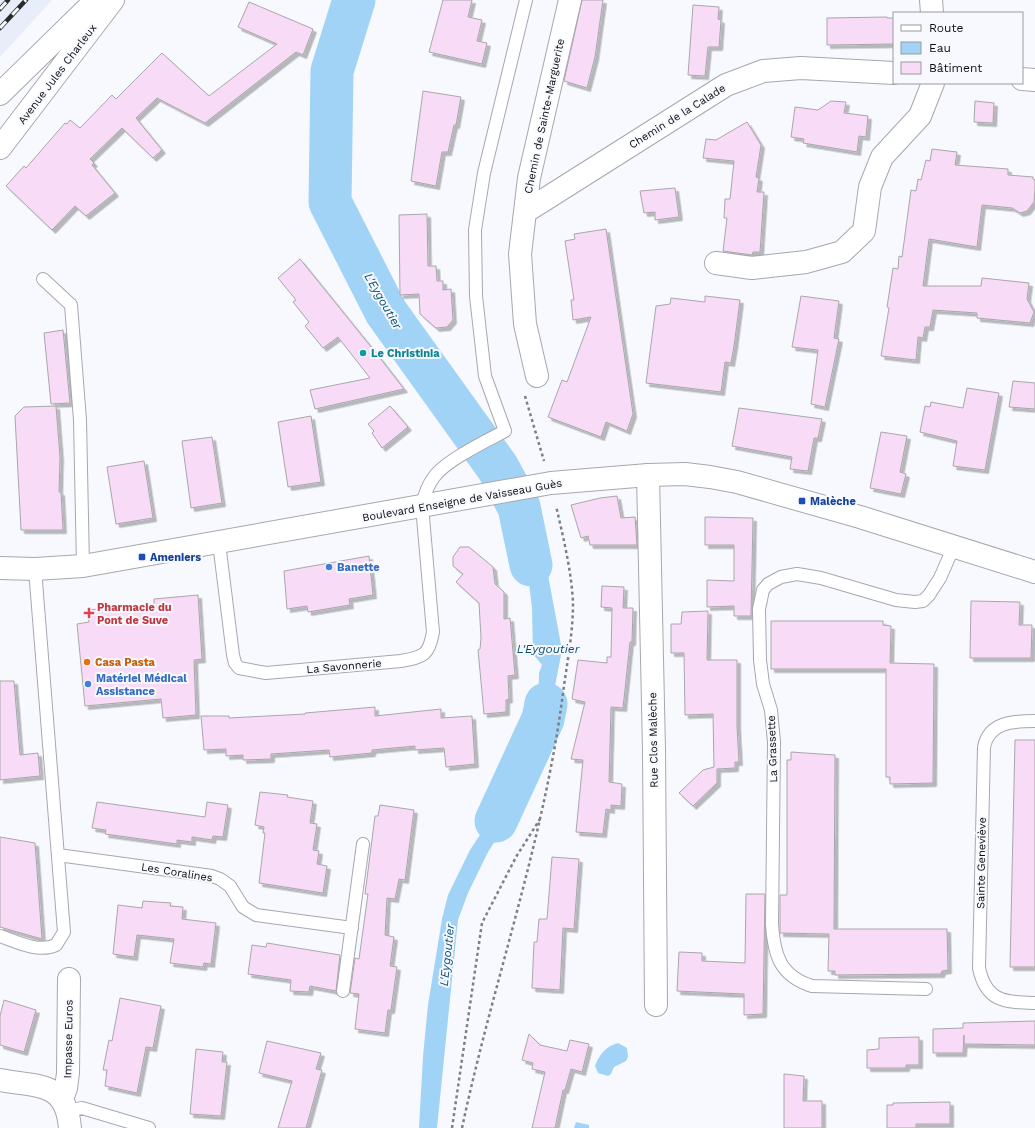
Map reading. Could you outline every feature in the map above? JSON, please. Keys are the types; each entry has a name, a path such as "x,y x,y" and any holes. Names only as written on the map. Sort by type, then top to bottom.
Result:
{"street":[{"path":"0,94 96,0"},
{"name":"Avenue Jules Charleux","path":"0,148 113,0"},
{"name":"Chemin de Sainte-Marguerite","path":"537,376 525,324 520,254 529,178 570,0"},
{"path":"931,0 932,12"},
{"name":"Chemin de la Calade","path":"524,212 726,85 763,71 801,68 893,73"},
{"path":"1023,79 1035,80"},
{"path":"716,263 752,268 806,262 842,252 864,231 870,187 882,157 920,116 933,84"},
{"name":"Boulevard Enseigne de Vaisseau Guès","path":"0,568 35,569 83,566 551,483 648,475 685,474 737,482 860,517 1035,572"},
{"name":"Rue Clos Malèche","path":"648,475 654,750 656,1005"},
{"name":"Impasse Euros","path":"67,1112 66,1088 68,1073 69,979"},
{"path":"0,1080 54,1091 67,1112"}],"lane":[{"path":"422,506 425,493 434,476 446,465 505,432 486,376 476,296 475,230 484,173 526,0"},
{"path":"43,279 71,305 80,420 83,566"},
{"name":"La Savonnerie","path":"219,543 233,656 235,663 239,668 266,673 417,658 425,654 430,648 433,632 422,506"},
{"name":"La Grassette","path":"926,989 812,986 795,979 782,966 778,958 773,940 772,924 774,742 771,710 762,673 761,593 765,587 781,577 798,574 821,578 896,600 915,602 923,601 929,595 940,578 954,546"},
{"path":"0,936 40,948 51,947 59,942 64,932 35,569"},
{"name":"Sainte Geneviève","path":"1035,721 1011,722 999,726 989,734 984,747 979,968 985,986 994,997 1001,1000 1035,1003"},
{"path":"343,991 363,844"},
{"name":"Les Coralines","path":"58,855 212,876 220,879 230,886 243,907 256,915 352,928"},
{"path":"67,1112 82,1108 149,1128"}],"path":[{"path":"462,1128 474,1074 542,817 558,733 573,602 565,542 557,508"},
{"path":"452,1128 482,923 516,857 542,817"}],"shaded area":[{"path":"0,0 52,0 0,57"}],"water":[{"name":"L'Eygoutier","path":"532,505 540,532 562,650 540,763 528,790 488,852 468,893 458,920 437,1128 419,1128 423,1056 428,1005 442,919 448,895 470,850 499,806 524,762 538,719 539,673 542,665 533,654 532,608 527,567 521,542 502,510"},
{"path":"618,1043 627,1048 628,1057 626,1061 614,1067 611,1074 608,1076 598,1073 595,1066 601,1055 610,1046"},
{"path":"576,1122 589,1125 589,1128 574,1128"}],"building":[{"path":"443,0 472,0 468,17 482,20 477,41 487,43 482,64 429,52"},
{"path":"582,0 603,0 595,57 587,88 564,81"},
{"path":"249,2 313,29 303,55 296,52 205,123 157,98 136,118 162,150 153,158 122,128 90,159 94,163 92,165 115,193 86,216 75,206 52,230 6,186 24,166 26,168 65,123 67,124 70,120 80,128 112,95 116,99 162,53 209,96 277,44 238,27"},
{"path":"693,5 719,7 718,19 721,20 719,47 708,47 705,76 688,75"},
{"path":"827,18 893,18 893,44 827,45"},
{"path":"423,91 461,97 456,125 454,125 448,152 442,152 436,186 411,181"},
{"path":"831,101 846,102 844,113 868,116 866,137 859,136 857,152 803,143 804,139 791,137 795,107 818,110"},
{"path":"975,101 994,103 993,123 974,122"},
{"path":"747,122 761,145 756,177 759,178 757,192 764,192 760,252 753,252 752,255 723,251 727,218 724,218 725,199 730,199 734,161 703,158 706,139 716,140"},
{"path":"932,149 957,152 955,165 1008,169 1008,175 1033,177 1035,180 1035,189 1034,202 1027,211 1020,213 1012,208 982,205 977,247 929,239 923,286 981,286 982,278 1029,283 1027,299 1034,312 1030,323 977,318 977,313 933,310 930,327 925,327 923,338 918,337 916,360 881,356 889,308 887,307 893,268 898,269 899,256 902,257 911,190 916,191 918,179 921,180 926,160 930,161"},
{"path":"675,188 679,217 655,220 655,212 644,213 640,191"},
{"path":"427,214 428,266 436,266 437,281 443,281 443,290 451,289 453,320 447,327 436,328 420,314 419,294 400,295 399,215"},
{"path":"606,229 633,414 627,431 606,422 601,437 548,417 562,380 567,382 591,317 573,320 571,300 574,300 565,241 575,239 574,234"},
{"name":"Le Christinia","path":"300,259 404,389 315,409 310,390 370,378 338,337 323,348 305,326 309,322 293,302 296,300 278,278"},
{"path":"705,296 740,300 731,363 725,362 721,392 646,383 656,306 670,304 671,298 705,302"},
{"path":"801,296 839,301 834,338 839,339 825,407 811,404 818,350 792,347"},
{"path":"63,330 70,403 51,404 44,333"},
{"path":"1013,381 1035,383 1035,409 1009,407"},
{"path":"967,388 999,393 985,470 953,466 957,441 920,432 925,406 930,407 931,402 963,408"},
{"path":"56,406 60,457 59,492 61,492 63,530 21,530 15,416 24,407"},
{"path":"390,406 408,427 382,448 372,433 374,431 368,424"},
{"path":"739,408 822,419 818,438 814,438 808,471 790,469 792,457 732,446"},
{"path":"311,416 321,482 288,487 278,422"},
{"path":"881,432 907,436 900,472 906,474 901,494 870,488"},
{"path":"212,437 222,503 191,508 182,441"},
{"path":"144,461 153,518 116,524 107,467"},
{"path":"617,496 621,518 635,517 637,545 590,545 588,536 581,538 571,505 600,498"},
{"path":"705,517 753,518 751,616 734,616 734,606 707,607 707,580 734,581 734,545 705,545"},
{"path":"460,547 469,547 493,567 495,584 504,592 504,619 510,618 515,675 508,676 509,699 506,700 506,712 484,714 478,650 480,649 481,638 479,603 456,582 463,574 453,566 453,557"},
{"path":"369,556 373,595 349,599 350,605 308,612 307,606 287,609 284,571"},
{"path":"602,586 624,587 623,608 633,608 632,642 630,642 623,708 611,707 609,782 622,784 621,806 611,805 611,810 606,809 603,834 576,832 583,760 571,759 585,702 572,699 578,660 607,663 607,657 611,657 612,608 601,607"},
{"path":"198,595 202,659 194,660 196,715 163,718 161,699 85,706 77,624 89,622 87,610 154,604 154,599"},
{"path":"971,601 1020,602 1019,625 1032,625 1031,658 970,658"},
{"path":"708,611 707,660 737,660 737,727 739,762 735,762 735,768 717,769 717,783 693,806 679,793 703,770 714,767 713,714 685,715 684,653 671,653 671,624 681,624 682,612"},
{"path":"771,621 883,621 883,625 891,626 890,663 934,664 933,783 890,784 890,777 886,777 886,669 771,669"},
{"path":"0,681 14,681 20,755 38,753 40,776 0,780"},
{"path":"375,707 375,716 441,709 441,718 472,716 475,764 446,767 444,748 415,750 415,746 372,750 372,753 330,757 329,750 271,754 271,759 243,760 243,755 226,756 226,749 204,750 201,716 229,716 229,718 305,714"},
{"path":"1015,740 1035,740 1035,967 1010,967"},
{"path":"791,752 835,755 834,929 947,929 948,970 942,971 941,974 835,975 835,971 828,971 829,934 780,933 780,895 787,895 787,760 791,760"},
{"path":"260,792 288,795 287,797 313,801 310,823 317,824 313,850 319,851 317,864 327,866 323,893 259,883 265,833 263,833 264,827 255,825"},
{"path":"97,802 205,817 207,802 228,805 223,837 213,836 212,840 192,837 192,842 177,840 177,844 105,834 106,830 92,828"},
{"path":"380,805 414,810 405,880 399,879 395,899 387,898 385,935 394,937 390,966 397,967 391,1010 388,1010 385,1033 355,1029 359,994 350,993 355,958 359,959 368,894 365,894 375,816 378,816"},
{"path":"0,837 35,843 42,939 0,927"},
{"path":"552,857 579,859 574,929 563,928 560,990 532,988 534,942 537,942 539,919 547,919"},
{"path":"746,894 765,894 763,1014 744,1015 744,994 677,991 679,952 702,953 702,961 745,963"},
{"path":"143,901 171,903 170,906 183,907 182,919 216,923 211,964 204,963 203,967 170,963 174,939 137,935 134,957 113,954 118,905 142,908"},
{"path":"267,943 340,955 336,991 310,986 309,992 290,991 291,980 248,974 252,945 266,947"},
{"path":"120,998 161,1006 153,1048 146,1047 137,1093 105,1086 107,1070 103,1070 109,1040 112,1041"},
{"path":"4,1000 36,1010 24,1052 0,1045 0,1016"},
{"path":"1035,1021 1035,1045 964,1044 964,1035 963,1053 933,1053 933,1029 963,1028 963,1023"},
{"path":"529,1034 540,1045 567,1051 570,1040 589,1044 582,1072 571,1069 565,1090 563,1090 555,1128 532,1128 545,1072 532,1069 533,1063 522,1060"},
{"path":"919,1037 919,1065 906,1065 906,1068 867,1068 867,1050 879,1049 879,1038"},
{"path":"267,1041 321,1053 316,1069 322,1070 306,1128 278,1128 292,1081 259,1073"},
{"path":"196,1049 223,1052 222,1062 227,1062 221,1116 190,1114"},
{"path":"784,1074 804,1076 803,1101 822,1101 822,1128 784,1128"},
{"path":"950,1102 950,1124 916,1124 916,1128 887,1128 887,1105 893,1105 893,1103"}],"waterway":[{"name":"L'Eygoutier","path":"354,0 332,71 330,202 386,312 498,468 519,507 531,565"},
{"name":"L'Eygoutier","path":"496,821 543,719 546,704"}],"railway":[{"path":"0,9 8,0"},
{"path":"0,28 26,0"}],"place":[{"name":"Le Christinia","path":"363,353"},
{"name":"Malèche","path":"802,501"},
{"name":"Ameniers","path":"142,557"},
{"name":"Banette","path":"329,567"},
{"name":"Pharmacie du Pont de Suve","path":"89,613"},
{"name":"Casa Pasta","path":"87,662"},
{"name":"Matériel Médical Assistance","path":"88,684"}]}
